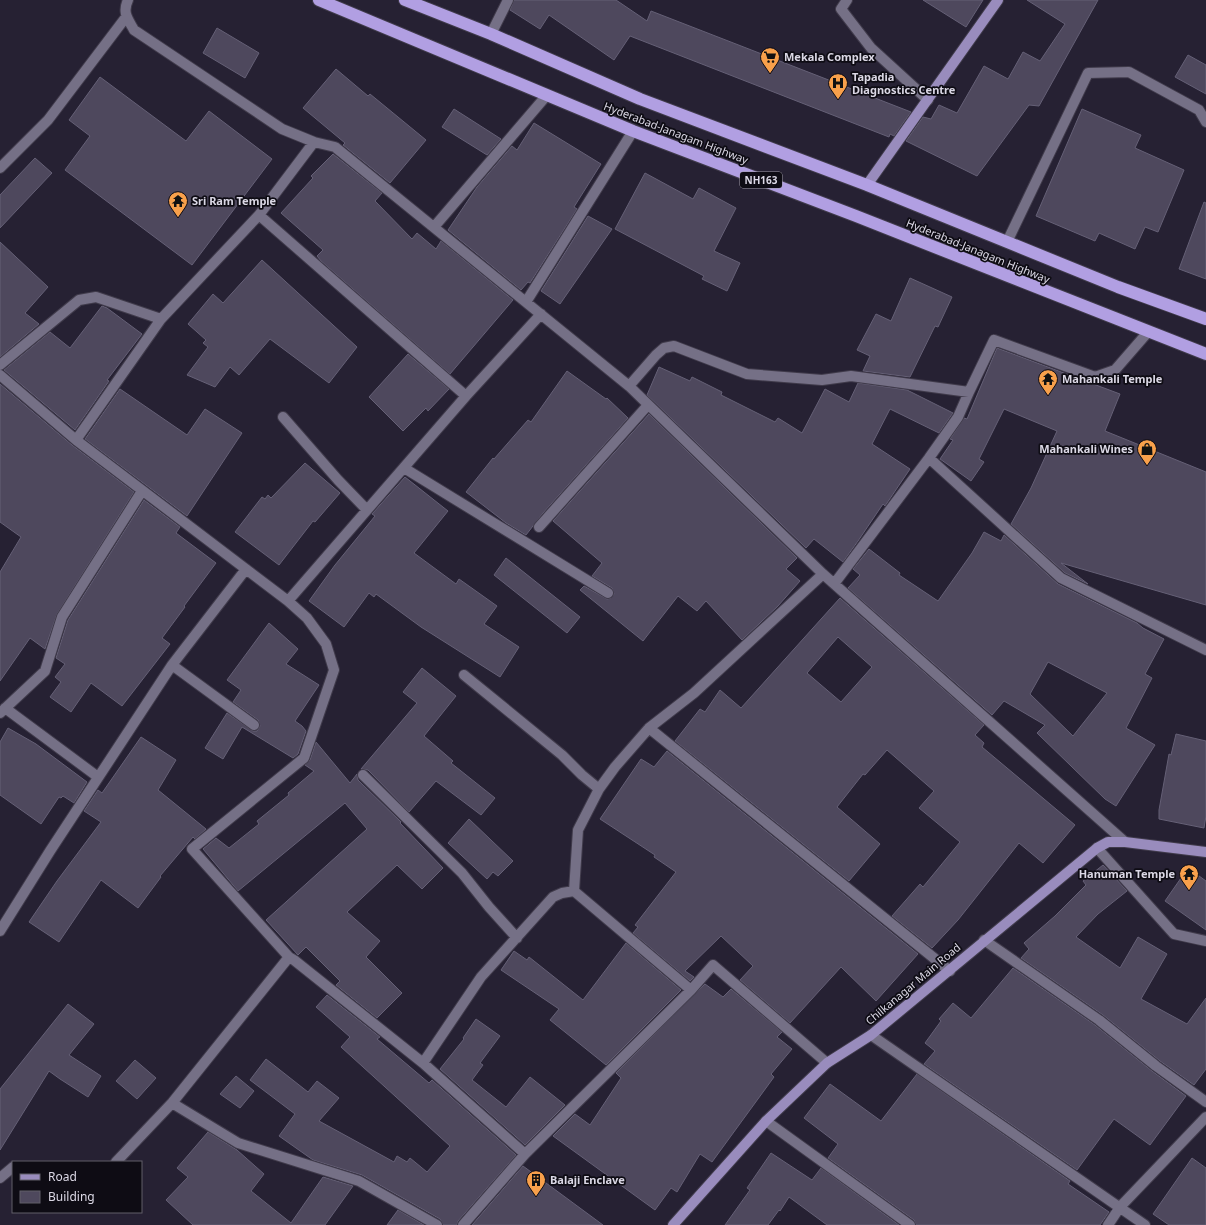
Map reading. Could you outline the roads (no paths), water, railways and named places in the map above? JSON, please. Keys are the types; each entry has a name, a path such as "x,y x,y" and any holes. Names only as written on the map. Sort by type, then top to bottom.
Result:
{"highway":[{"name":"Hyderabad-Janagam Highway","path":"319,0 633,131 856,216 1206,354"},
{"name":"Hyderabad-Janagam Highway","path":"405,0 491,34 640,99 868,185 1118,287 1206,319"}],"main road":[{"path":"868,185 995,1"},
{"name":"Chilkanagar Main Road","path":"673,1225 766,1121 828,1063 871,1035 1097,848 1108,842 1125,842 1206,852"}],"street":[{"path":"128,0 125,7 126,17 134,30 282,129 314,142 335,147 629,386 823,574 1125,842"},
{"path":"491,34 508,0"},
{"path":"847,0 841,8 871,48 928,100"},
{"path":"0,168 48,120 126,17"},
{"path":"1007,242 1088,73 1129,72 1199,110 1206,122"},
{"path":"434,228 547,96"},
{"path":"526,302 633,131"},
{"path":"76,440 161,319 259,215 314,142"},
{"path":"259,215 466,396"},
{"path":"0,365 79,300 96,297 161,319"},
{"path":"288,602 466,396 541,314"},
{"path":"834,584 958,417 994,340 1095,377 1115,370 1148,332"},
{"path":"629,386 656,355 664,348 674,346 747,374 822,380 851,376 970,392"},
{"path":"0,375 76,440 308,618 326,644 334,670 304,758 192,849 289,958 294,960 423,1063 525,1154"},
{"path":"539,528 648,405"},
{"path":"282,416 338,480 367,510"},
{"path":"929,458 1061,578 1206,650"},
{"path":"404,468 608,593"},
{"path":"98,777 2,710 45,671 62,617 142,491"},
{"path":"0,931 50,851 172,665 246,569"},
{"path":"574,891 578,830 599,789 615,767 649,728 694,693 823,574"},
{"path":"172,665 254,725"},
{"path":"464,676 562,755 599,789"},
{"path":"649,728 950,970"},
{"path":"363,775 462,873 489,907 517,938"},
{"path":"1097,848 1174,934 1206,941"},
{"path":"423,1063 481,977 553,897 562,893 574,891 691,990"},
{"path":"984,940 1099,1020 1156,1066 1206,1102"},
{"path":"117,1161 172,1103 289,958"},
{"path":"464,1225 525,1154 691,990 713,965 828,1063"},
{"path":"871,1035 1145,1225"},
{"path":"172,1103 238,1143 359,1180 436,1225"},
{"path":"1108,1225 1120,1207 1206,1117"},
{"path":"766,1121 910,1225"},
{"path":"0,1178 12,1168"}],"place":[{"name":"Mekala Complex","path":"770,74"},
{"name":"Tapadia Diagnostics Centre","path":"838,100"},
{"name":"Sri Ram Temple","path":"178,218"},
{"name":"Mahankali Temple","path":"1048,396"},
{"name":"Mahankali Wines","path":"1147,466"},
{"name":"Hanuman Temple","path":"1189,891"},
{"name":"Balaji Enclave","path":"536,1197"}]}
